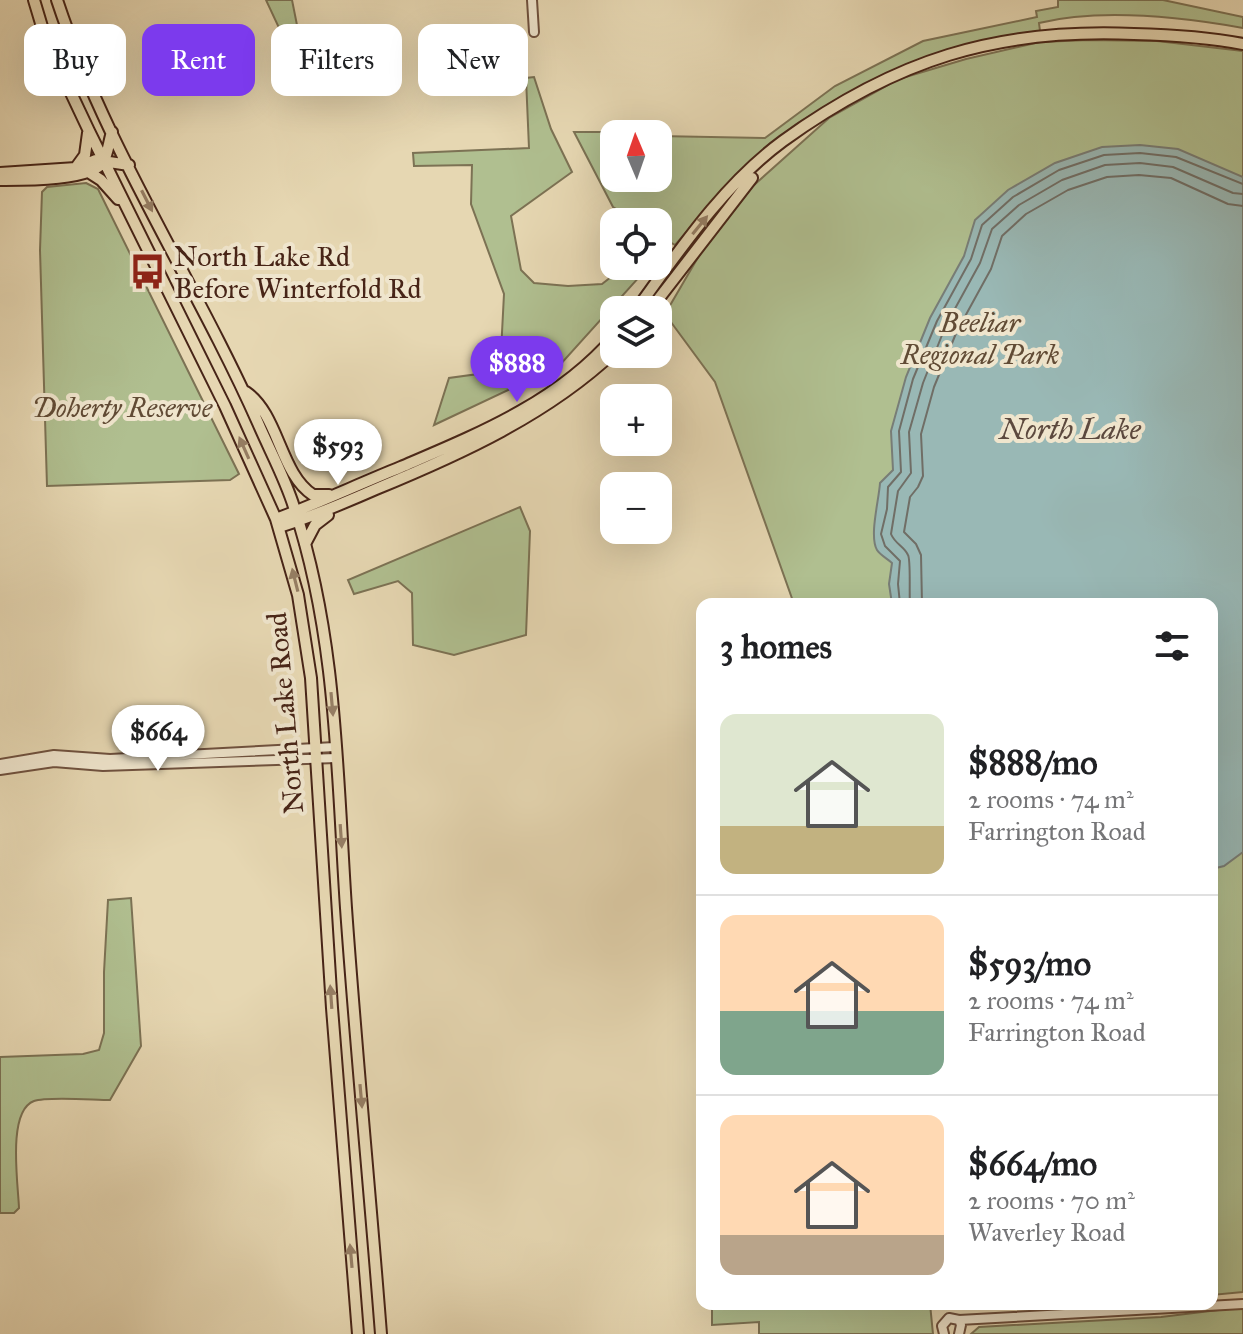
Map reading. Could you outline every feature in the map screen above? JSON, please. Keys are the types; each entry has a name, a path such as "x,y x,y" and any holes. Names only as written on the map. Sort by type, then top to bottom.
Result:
{"main road":[{"name":"North Lake Road","path":"34,0 46,40 225,406 277,523 298,595 311,678 314,754 358,1334"},
{"name":"North Lake Road","path":"57,0 90,87 244,391 297,516 321,609 336,753 381,1334"},
{"path":"647,296 726,194 782,142 895,74 933,58 1009,39 1068,33 1174,35 1243,44"},
{"path":"661,296 732,201 806,127"},
{"path":"81,169 89,131"},
{"path":"0,173 99,167 104,161 112,132"},
{"path":"104,161 129,165"},
{"path":"0,180 58,178 81,169"},
{"path":"81,169 101,180 125,206"},
{"path":"297,516 529,408 561,386 600,350"},
{"path":"305,544 322,518 388,489 544,408 600,363"},
{"path":"244,391 259,403 299,481 313,495 335,493 427,456"},
{"path":"277,523 408,476"}],"street":[{"path":"532,0 534,32"},
{"path":"0,767 54,762 103,766 336,753"},
{"path":"1218,1305 1243,1304"},
{"path":"944,1334 942,1326 949,1318 959,1320 1137,1310"},
{"path":"960,1333 979,1319"},
{"path":"959,1320 960,1333"}],"green space":[{"path":"266,0 292,0 297,24 277,24"},
{"path":"1058,0 1163,0 1243,17 1243,28 1141,16 1063,18 1039,23 1040,31 983,41 932,55 884,76 791,128 744,168 675,245 672,243 672,208 615,208 605,192 672,192 672,136 765,138 835,86 923,41 1037,17 1036,11 1058,7"},
{"name":"Beeliar Regional Park","path":"1089,40 1157,41 1243,51 1243,1292 1218,1294 1218,598 792,598 715,382 672,324 672,302 700,254 753,186 829,118 899,79 1040,42"},
{"path":"534,77 551,129 572,172 511,216 521,270 534,283 568,286 602,284 607,280 637,280 622,296 600,296 600,321 559,366 434,425 449,378 500,371 504,294 471,204 472,165 414,166 413,153 529,148 528,78"},
{"path":"574,132 600,132 600,182"},
{"name":"Doherty Reserve","path":"86,183 98,189 239,474 230,480 47,486 40,250 42,192 47,187"},
{"path":"520,507 530,531 526,635 454,655 413,645 412,593 398,581 354,594 348,580"},
{"path":"131,898 141,1046 110,1100 49,1099 34,1101 26,1107 17,1133 19,1208 14,1213 0,1213 0,1057 83,1054 99,1050 104,1033 108,900"},
{"path":"1243,1307 1243,1334 971,1334 979,1327 1161,1317"},
{"path":"712,1310 931,1310 933,1334 759,1334 759,1322 712,1325"}],"water":[{"name":"North Lake","path":"1140,145 1178,149 1243,177 1243,852 1218,868 1218,598 891,598 889,584 892,563 880,554 875,544 880,483 893,470 891,431 906,377 930,318 964,256 975,220 1008,190 1055,163 1102,147"}],"place":[{"name":"North Lake Rd Before Winterfold Rd","path":"148,272"}]}
